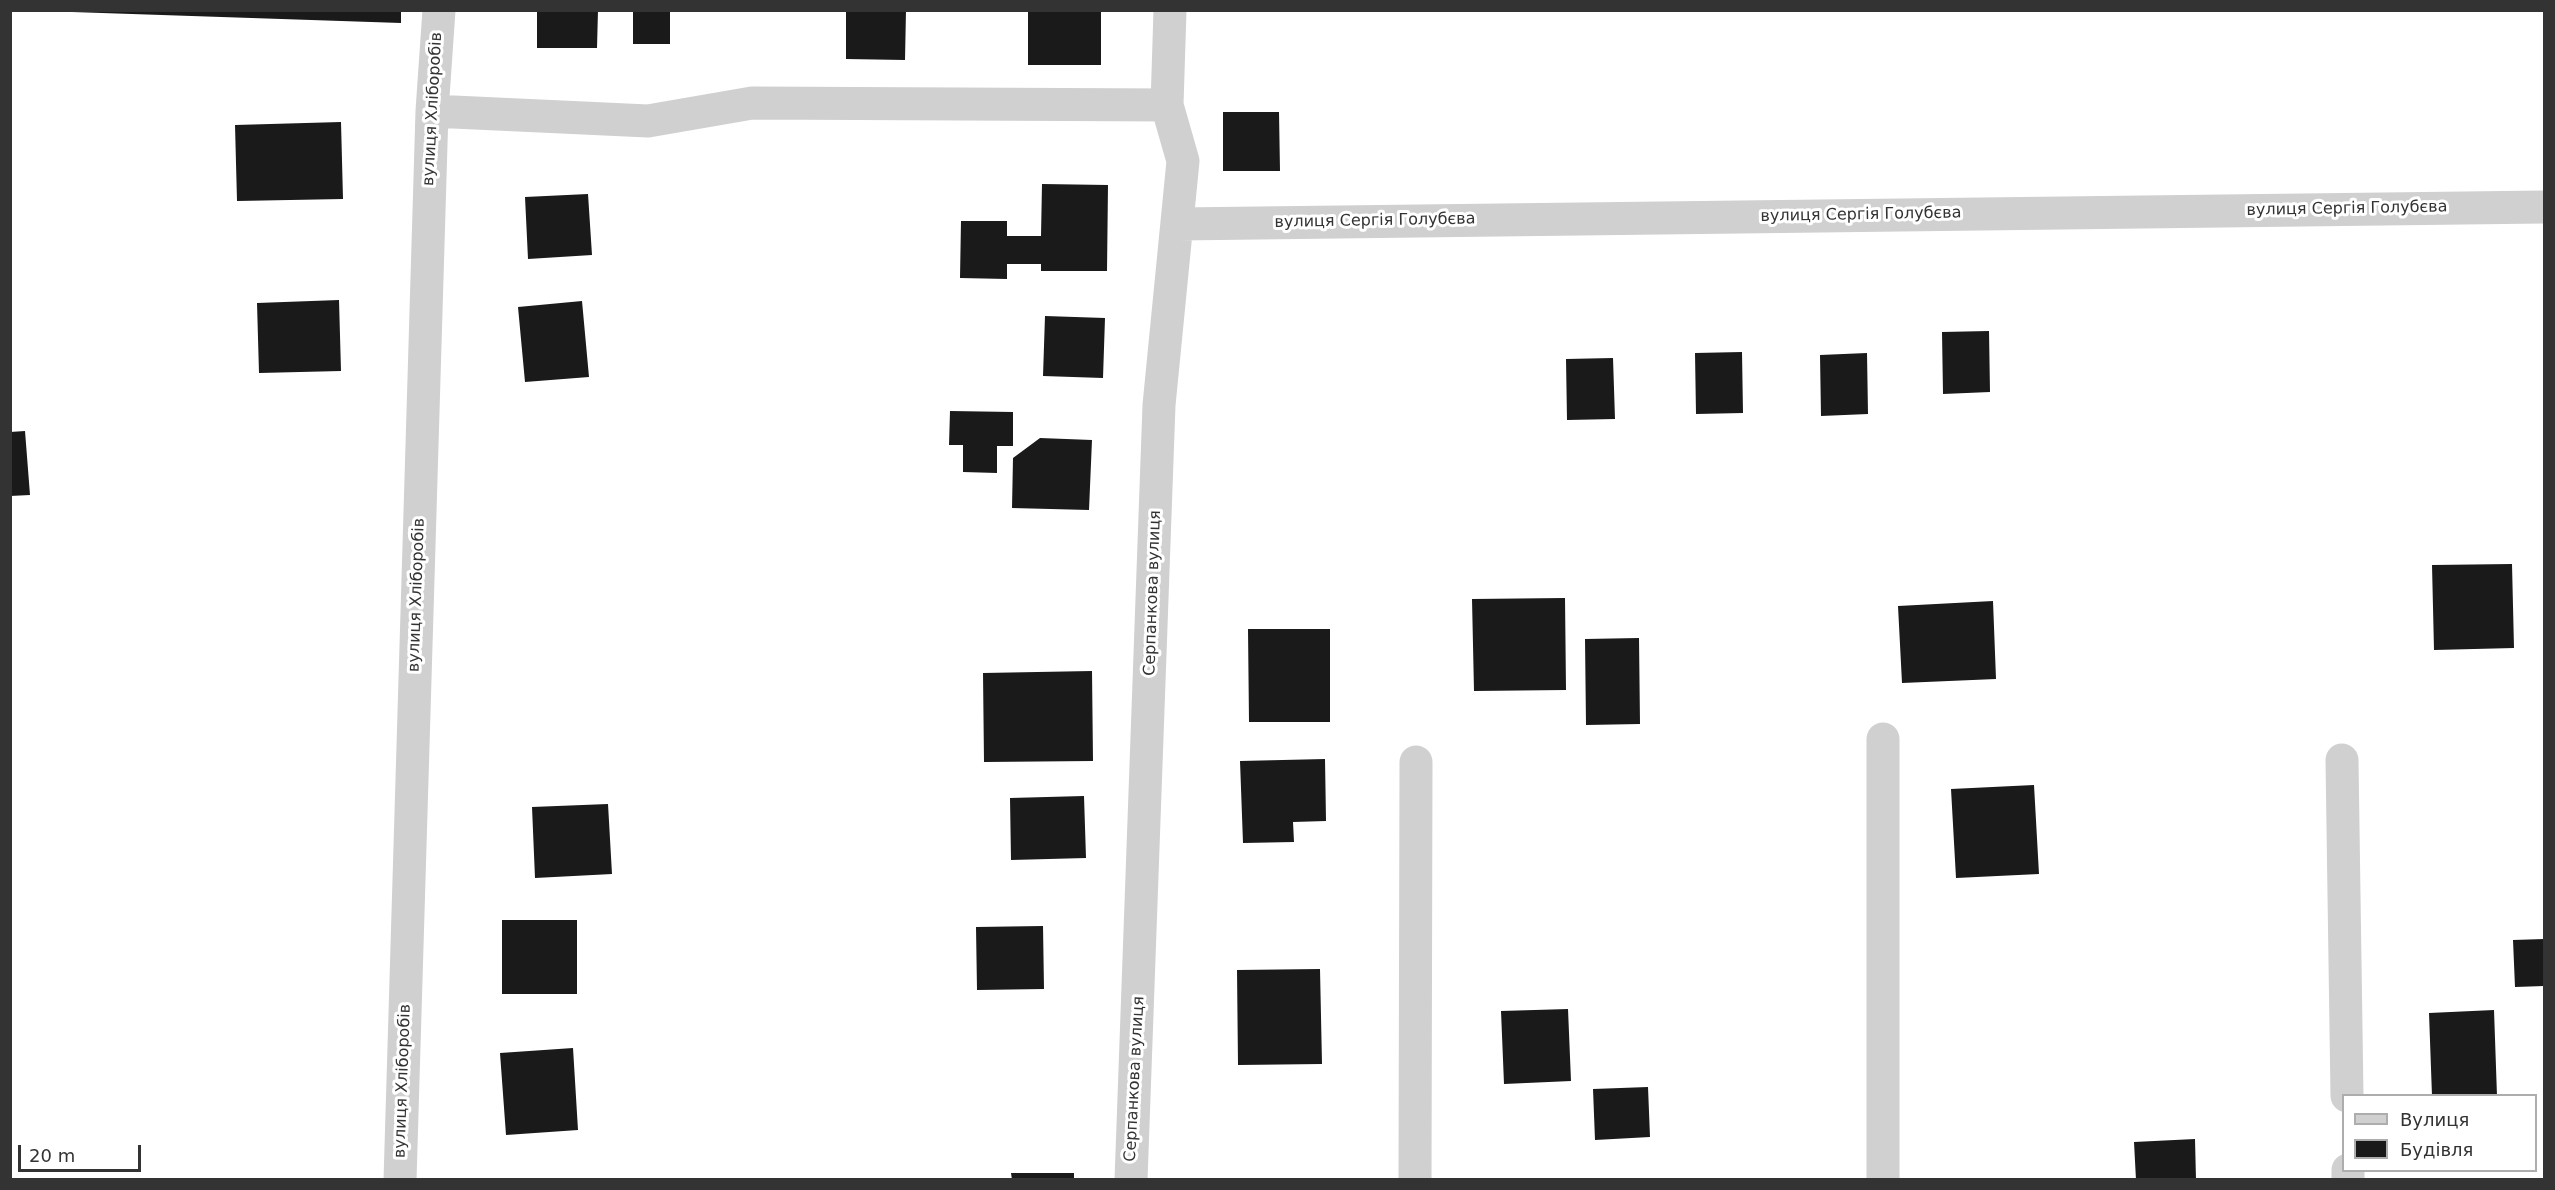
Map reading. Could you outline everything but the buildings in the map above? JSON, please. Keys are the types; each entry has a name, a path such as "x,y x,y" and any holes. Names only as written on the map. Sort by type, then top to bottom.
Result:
{"street":[{"name":"вулиця Хліборобів","path":"400,1179 432,111 439,10"},
{"name":"Серпанкова вулиця","path":"1131,1179 1159,405 1183,161 1167,105 1170,10"},
{"path":"432,111 648,121 752,104 1167,105"},
{"name":"вулиця Сергія Голубєва","path":"1178,224 2544,207"},
{"path":"1883,739 1884,1179"},
{"path":"2342,760 2347,1094"},
{"path":"1415,1179 1416,762"}]}
